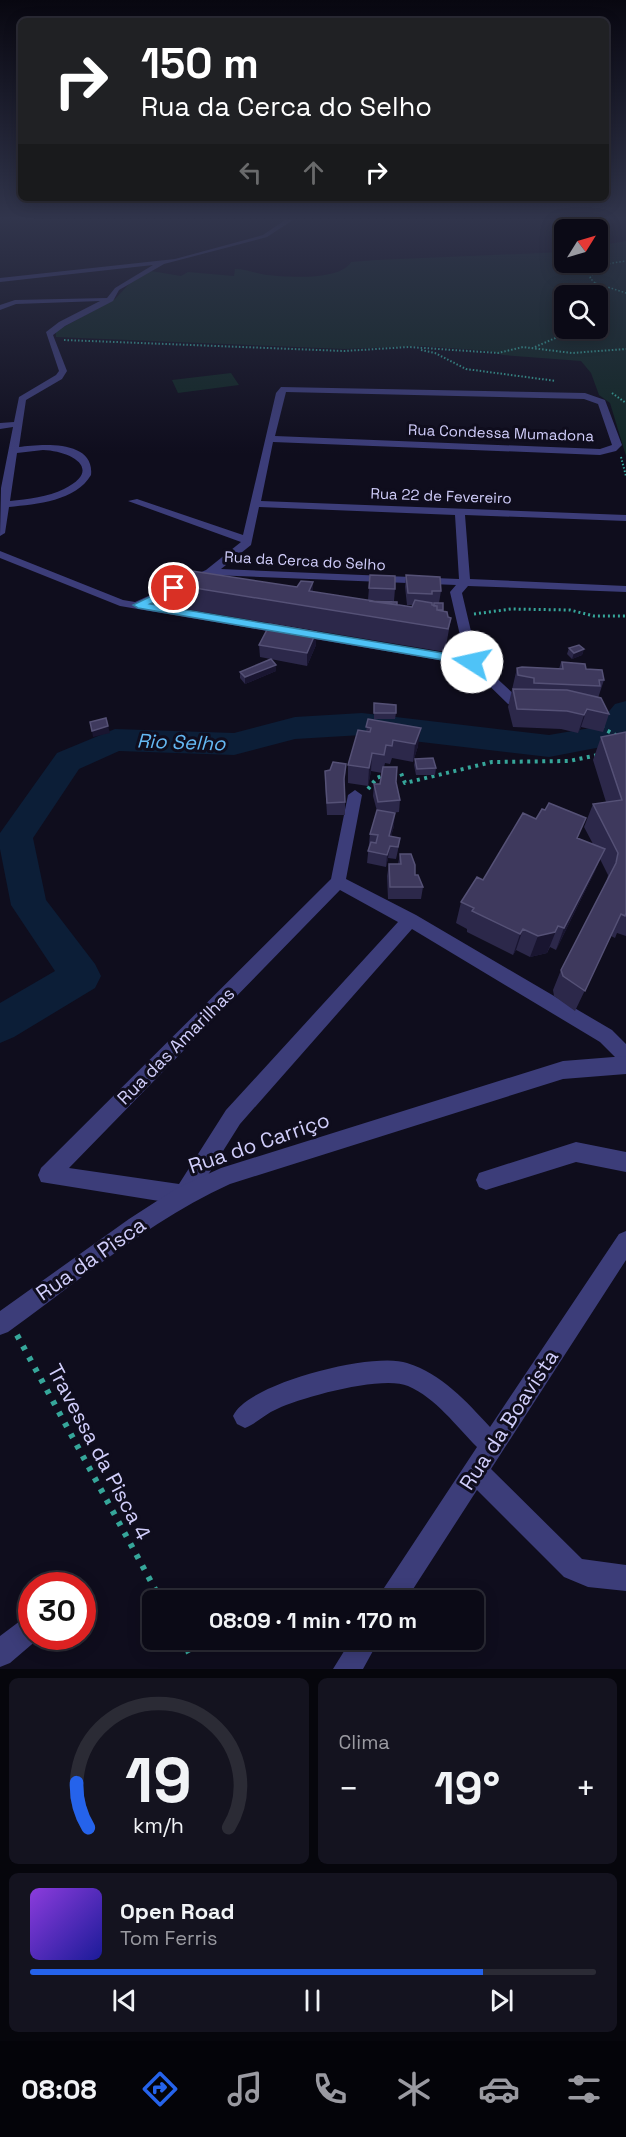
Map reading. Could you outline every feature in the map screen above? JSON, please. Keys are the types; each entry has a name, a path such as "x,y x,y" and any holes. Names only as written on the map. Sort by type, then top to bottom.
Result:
{"street":[{"path":"0,308 15,302 110,299"},
{"path":"0,532 6,504 4,483 15,450 22,399 59,377 63,371 49,334 54,328 110,299"},
{"name":"Rua Condessa Mumadona","path":"284,389 585,396 602,402 617,445 613,449 600,452 269,439 280,393 284,389"},
{"path":"0,426 19,424"},
{"path":"210,572 246,545 269,439"},
{"path":"6,504 36,501 64,492 79,483 87,471 78,456 63,450 41,448 15,450"},
{"path":"133,501 247,540"},
{"name":"Rua 22 de Fevereiro","path":"254,504 626,518"},
{"path":"460,512 465,583 456,592 472,662"},
{"path":"0,554 120,603 472,662 513,701"},
{"name":"Rua da Cerca do Selho","path":"138,605 210,572 626,589"},
{"path":"360,792 338,882 410,920 606,1036 626,1056"},
{"name":"Rua das Amarilhas","path":"184,1196 48,1175 338,882"},
{"name":"Rua do Carriço","path":"184,1196 233,1117 410,920"},
{"name":"Rua do Carriço","path":"184,1196 239,1172 563,1070 626,1065"},
{"path":"486,1180 576,1152 626,1162"},
{"name":"Rua da Pisca","path":"4,1322 136,1226 184,1196"},
{"name":"Rua da Boavista","path":"398,1590 626,1240"},
{"path":"245,1416 264,1402 320,1383 388,1370 405,1373 441,1395 492,1446"},
{"path":"476,1471 573,1568 588,1574 626,1578"},
{"path":"0,1653 18,1639"},
{"path":"347,1669 359,1650"}],"path":[{"path":"532,348 557,339"},
{"path":"51,340 344,351 409,347 498,353 523,347 572,353 626,349"},
{"path":"409,347 435,353 466,369 559,381"},
{"path":"608,391 626,403"},
{"path":"613,449 621,454 626,476"},
{"path":"462,615 512,609 570,610 594,616 626,616"},
{"path":"598,721 601,729 626,741"},
{"path":"618,746 626,741"},
{"path":"360,792 371,788 376,778 389,772 401,773 405,783 492,762 569,761 602,754"},
{"name":"Travessa da Pisca 4","path":"4,1322 155,1590"}],"green space":[{"path":"116,298 554,298 554,339 608,339 608,298 626,298 626,456 610,403 599,395 591,373 581,361 420,346 344,349 56,337 56,331"},
{"path":"231,373 239,385 178,393 172,380"}],"building":[{"path":"179,569 297,587 301,581 313,582 309,591 412,607 415,600 432,603 437,606 437,610 447,612 448,617 451,618 448,629 170,584"},
{"path":"370,575 395,576 395,589 369,588"},
{"path":"406,575 440,577 441,591 432,591 432,594 408,593"},
{"path":"369,601 397,602 397,605"},
{"path":"434,603 443,603 443,610 437,610"},
{"path":"270,624 316,632 307,653 259,645"},
{"path":"579,645 584,649 574,653 569,648"},
{"path":"271,659 276,665 245,677 240,672"},
{"path":"562,662 585,664 586,669 602,670 604,680 599,680 600,686 534,683 534,678 518,675 517,668 522,667 563,669"},
{"path":"513,689 567,690 601,698 609,714 587,709 584,715 567,711 517,709"},
{"path":"374,703 396,705 396,713 374,713"},
{"path":"106,718 108,726 92,731 90,722"},
{"path":"368,719 421,728 415,744 393,740 392,746 386,745 384,755 372,753 369,768 348,765 358,730 370,732 371,728 366,727"},
{"path":"626,732 626,913 625,916 621,914 585,991 563,976 561,970 616,863 618,853 593,804 622,800 601,737"},
{"path":"433,758 436,768 417,769 415,759"},
{"path":"333,762 346,764 345,802 327,803 325,771 330,770"},
{"path":"383,767 397,767 396,782 400,800 378,802 374,784 380,784"},
{"path":"549,803 586,818 577,838 605,849 564,928 558,926 555,932 538,936 523,929 520,934 472,911 474,908 461,902 477,877 483,880 523,813 536,819"},
{"path":"377,810 395,813 389,836 400,838 398,847 390,846 387,855 368,851 371,842 376,843 378,835 370,834"},
{"path":"400,854 411,854 415,865 415,875 418,875 423,887 390,887 389,864 401,864"}],"waterway":[{"name":"Rio Selho","path":"0,1024 81,976 29,905 15,837 68,761 115,740 234,744 295,728 362,724 549,746 606,736 626,711"}],"route":[{"path":"174,588 138,605 472,662"}]}
